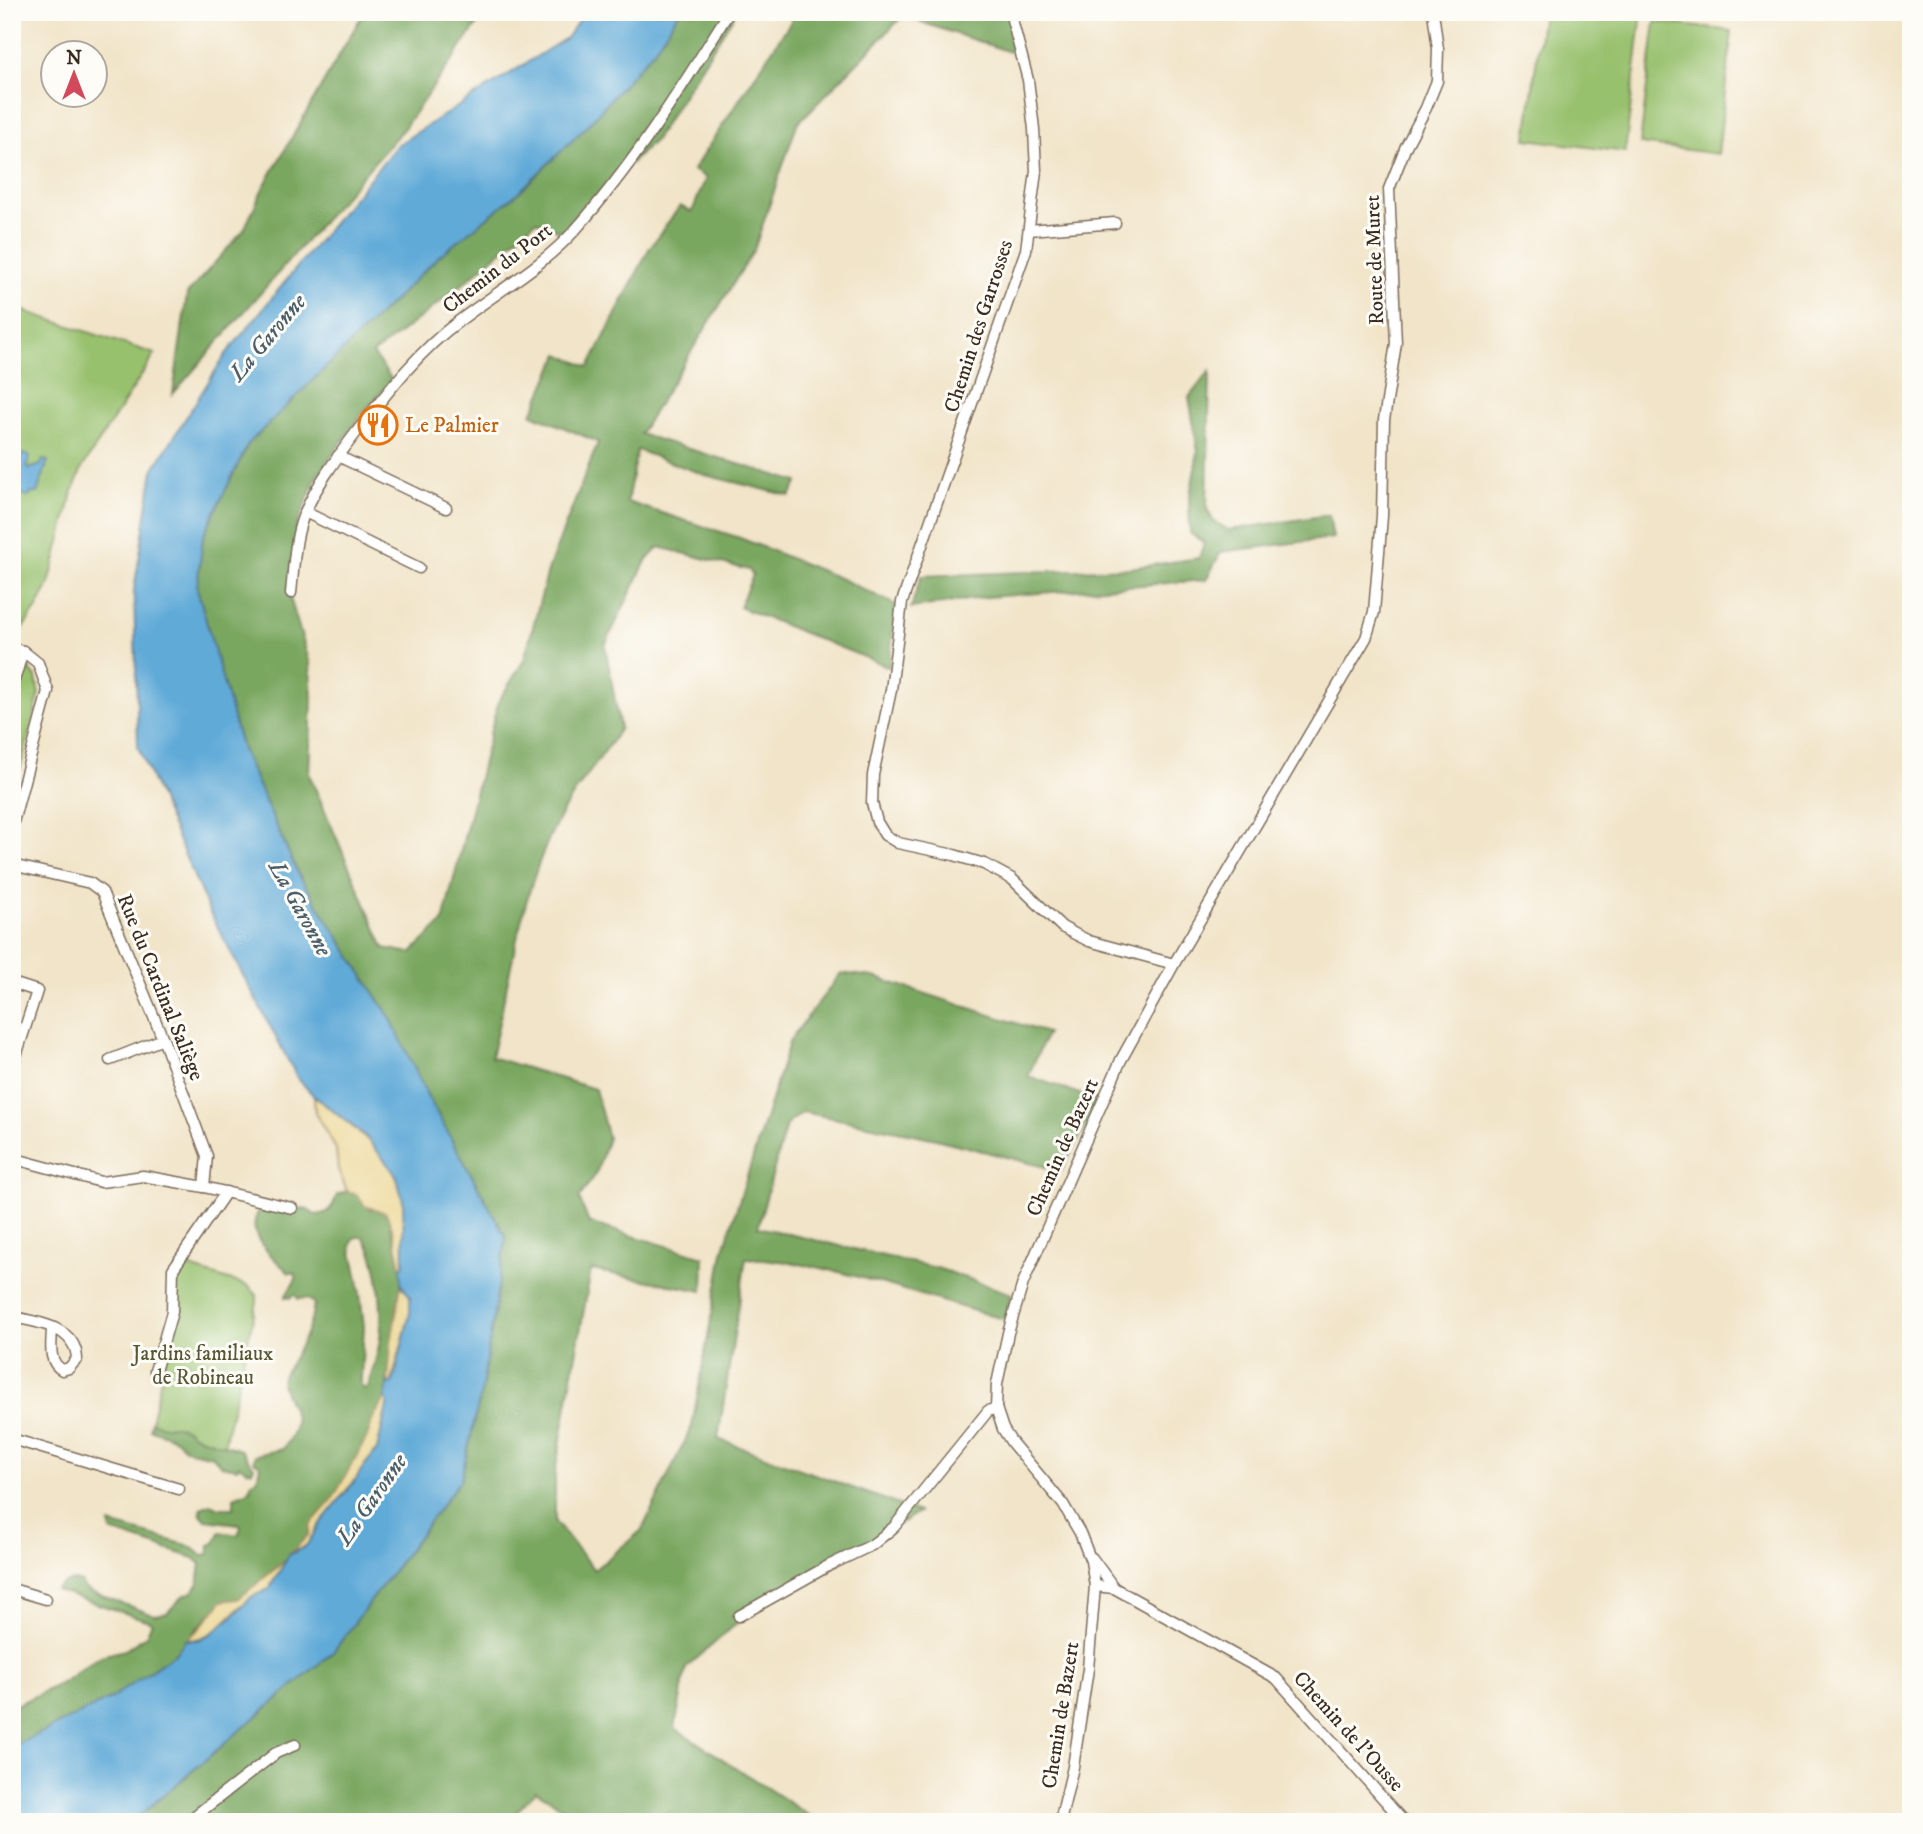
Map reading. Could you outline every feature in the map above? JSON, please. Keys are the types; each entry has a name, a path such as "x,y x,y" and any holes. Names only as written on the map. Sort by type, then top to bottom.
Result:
{"street":[{"name":"Chemin du Port","path":"291,593 295,552 305,512 338,456 395,381 422,355 456,323 551,255 577,229 642,147 729,12"},
{"name":"Chemin des Garrosses","path":"1010,12 1024,59 1034,129 1036,171 1026,250 902,602 891,690 873,775 872,803 877,822 886,835 898,843 984,864 1012,879 1062,927 1073,933 1089,941 1174,964"},
{"name":"Route de Muret","path":"1382,516 1384,420 1396,343 1389,189 1437,81 1438,49 1433,12"},
{"path":"1029,230 1115,223"},
{"path":"338,456 446,508"},
{"path":"305,512 419,568"},
{"name":"Chemin de Bazert","path":"1060,1822 1073,1767 1088,1669 1095,1586 1089,1555 1080,1533 1063,1504 1003,1429 996,1408 997,1384 1008,1333 1023,1283 1121,1060 1174,964 1366,638 1374,612 1382,516"},
{"path":"12,687 18,650 38,663 48,691 12,826"},
{"name":"Rue du Cardinal Saliège","path":"12,865 90,883 103,892 207,1156 204,1187"},
{"path":"12,983 37,991 12,1068"},
{"path":"110,1060 163,1039"},
{"path":"12,1158 101,1182 143,1176 292,1208"},
{"path":"155,1371 172,1312 173,1269 226,1192"},
{"path":"12,1317 52,1327"},
{"path":"739,1616 828,1566 872,1545 894,1527 988,1411 996,1408"},
{"path":"12,1439 179,1489"},
{"name":"Chemin de l'Ousse","path":"1089,1555 1114,1588"},
{"name":"Chemin de l'Ousse","path":"1095,1586 1114,1588 1276,1678 1404,1822"},
{"path":"12,1588 46,1600"},
{"path":"187,1822 276,1753 295,1745"}],"green space":[{"path":"364,12 486,12 404,128 173,394 187,294 244,230 263,188"},
{"path":"679,12 736,12 654,141 606,187 567,234 536,221 457,289 373,354 392,380 365,410 317,476 297,525 288,591 310,664 312,699 309,774 384,948 411,953 443,922 498,702 524,660 549,567 598,442 532,414 559,354 589,367 649,249 680,206 692,212 706,178 693,170 797,12 1009,12 1016,54 903,16 797,124 754,250 640,434 798,482 790,496 705,475 637,450 627,502 740,538 844,580 896,605 889,667 739,607 753,575 749,570 659,547 646,561 605,645 620,728 567,805 546,844 518,934 491,1057 595,1089 608,1138 596,1174 579,1198 589,1223 704,1257 703,1291 591,1270 555,1473 555,1522 594,1570 642,1530 692,1426 723,1252 790,1040 841,973 874,977 1047,1033 1028,1076 1100,1101 1061,1171 932,1138 803,1112 786,1125 758,1227 940,1269 1012,1294 1004,1319 844,1273 746,1258 718,1439 919,1512 744,1617 686,1668 675,1728 819,1822 685,1822 669,1812 662,1822 585,1822 536,1791 507,1822 132,1822 333,1652 461,1479 482,1388 506,1237 428,1097 391,1019 298,874 242,750 197,588 203,536 248,444 438,257 519,192 586,127 654,50"},
{"path":"1543,12 1642,12 1625,152 1526,139"},
{"path":"1655,22 1732,31 1718,154 1640,144"},
{"path":"12,307 155,354 82,468 73,491 49,584 37,608 12,640"},
{"path":"1210,371 1207,509 1213,521 1229,530 1329,515 1333,538 1221,552 1206,580 988,597 911,608 921,576 1130,568 1199,558 1204,543 1190,533 1189,501 1198,452 1189,397"},
{"path":"25,664 36,677 39,696 12,801 12,706"},
{"path":"347,1191 356,1194 370,1209 380,1209 386,1213 401,1267 401,1285 385,1399 332,1500 310,1526 309,1534 286,1560 238,1599 208,1616 175,1654 110,1699 12,1747 12,1707 60,1684 101,1656 125,1650 146,1636 152,1622 56,1590 59,1587 68,1582 82,1582 82,1586 88,1591 154,1615 167,1613 198,1585 201,1564 194,1558 111,1531 110,1524 187,1545 203,1555 209,1554 210,1545 215,1543 220,1532 238,1535 241,1527 239,1524 206,1520 200,1513 201,1508 210,1504 219,1508 234,1508 234,1497 249,1491 252,1482 257,1480 260,1465 254,1461 255,1455 283,1449 290,1437 295,1420 281,1379 306,1333 314,1303 307,1298 298,1299 295,1294 290,1298 285,1297 296,1279 295,1273 289,1273 261,1244 255,1228 255,1219 260,1209 299,1208 307,1209 315,1215 324,1213 332,1207 337,1195","holes":["363,1237 369,1246 377,1271 381,1314 378,1351 368,1387 364,1389 361,1385 364,1326 351,1247 353,1239"]},
{"name":"Jardins familiaux de Robineau","path":"181,1265 248,1286 257,1295 224,1445 193,1435 178,1426 151,1422 176,1313 175,1288"},
{"path":"151,1422 178,1426 193,1435 241,1450 254,1467 252,1471 239,1465 237,1468 221,1465 213,1456 184,1448 176,1439 150,1429"}],"sand":[{"path":"314,1096 368,1140 381,1154 399,1183 404,1215 404,1264 401,1267 393,1229 386,1213 365,1206 356,1194 347,1191 338,1169 336,1149 315,1113"},
{"path":"401,1285 410,1296 410,1313 391,1384 388,1382 391,1342"},
{"path":"385,1399 388,1402 377,1450 306,1546 289,1555 309,1534 310,1526 332,1500"},
{"path":"286,1560 278,1578 268,1590 250,1598 215,1631 197,1639 186,1640 222,1601 238,1599"}],"water":[{"name":"La Garonne","path":"585,12 679,12 654,50 586,127 519,192 438,257 248,444 203,536 197,588 242,750 298,874 391,1019 428,1097 506,1237 482,1388 461,1479 333,1652 132,1822 12,1822 12,1747 110,1699 175,1654 186,1640 197,1640 211,1634 251,1597 269,1589 289,1555 306,1546 321,1522 377,1450 388,1402 385,1399 388,1382 391,1384 394,1379 410,1313 410,1296 401,1285 401,1267 404,1264 403,1201 396,1175 365,1136 314,1096 298,1079 209,911 138,747 134,591 153,470 226,354 397,145 566,38"},
{"path":"23,454 30,456 27,466 29,469 41,465 43,460 48,461 37,493 31,493 29,497 20,494 13,484"}],"place":[{"name":"Le Palmier","path":"378,425"}]}
